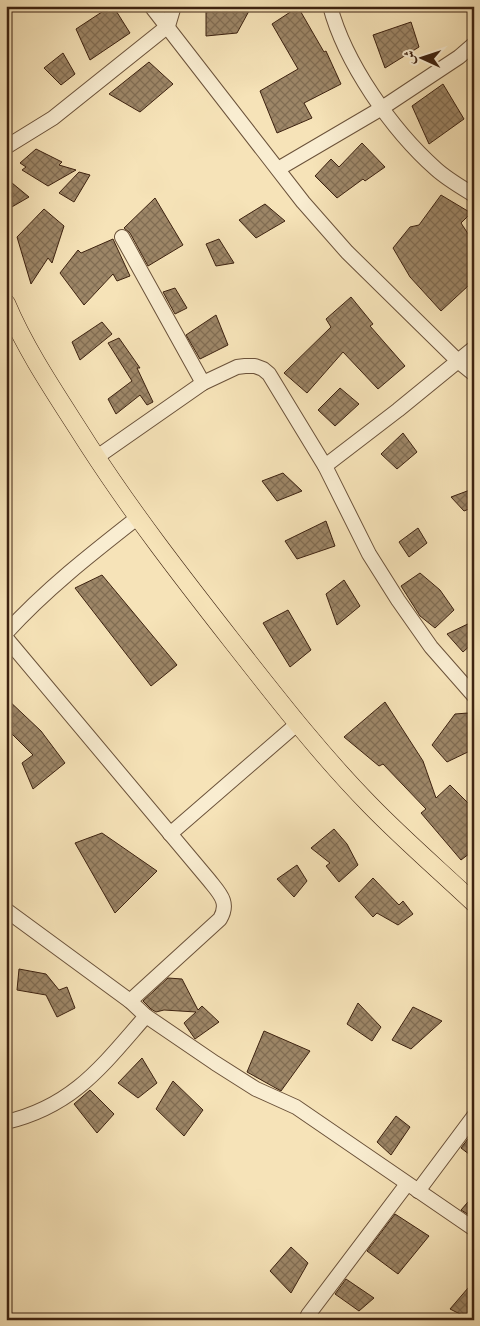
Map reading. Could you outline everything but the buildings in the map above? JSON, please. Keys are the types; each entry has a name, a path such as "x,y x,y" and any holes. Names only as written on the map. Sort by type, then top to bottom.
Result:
{"main road":[{"path":"8,314 54,391 137,518 297,724 371,806 474,903"}],"street":[{"path":"151,6 303,202 347,252 458,361 474,374"},
{"path":"6,147 53,118 168,26 174,6"},
{"path":"330,6 345,48 382,108 419,153 437,170 474,195"},
{"path":"278,169 382,108 459,57 474,44"},
{"path":"122,238 203,383"},
{"path":"325,466 474,348"},
{"path":"97,457 203,383 237,367 255,366 263,369 269,374 325,466 369,554 398,600 432,647 474,696"},
{"path":"6,633 59,582 137,518"},
{"path":"6,638 170,834 221,896 226,905 224,912 216,923 130,1001"},
{"path":"170,834 297,724"},
{"path":"6,910 130,1001 146,1016 234,1076 256,1089 296,1107 474,1229"},
{"path":"6,1122 28,1116 56,1103 80,1087 100,1068 146,1016"},
{"path":"308,1315 474,1116"}]}
